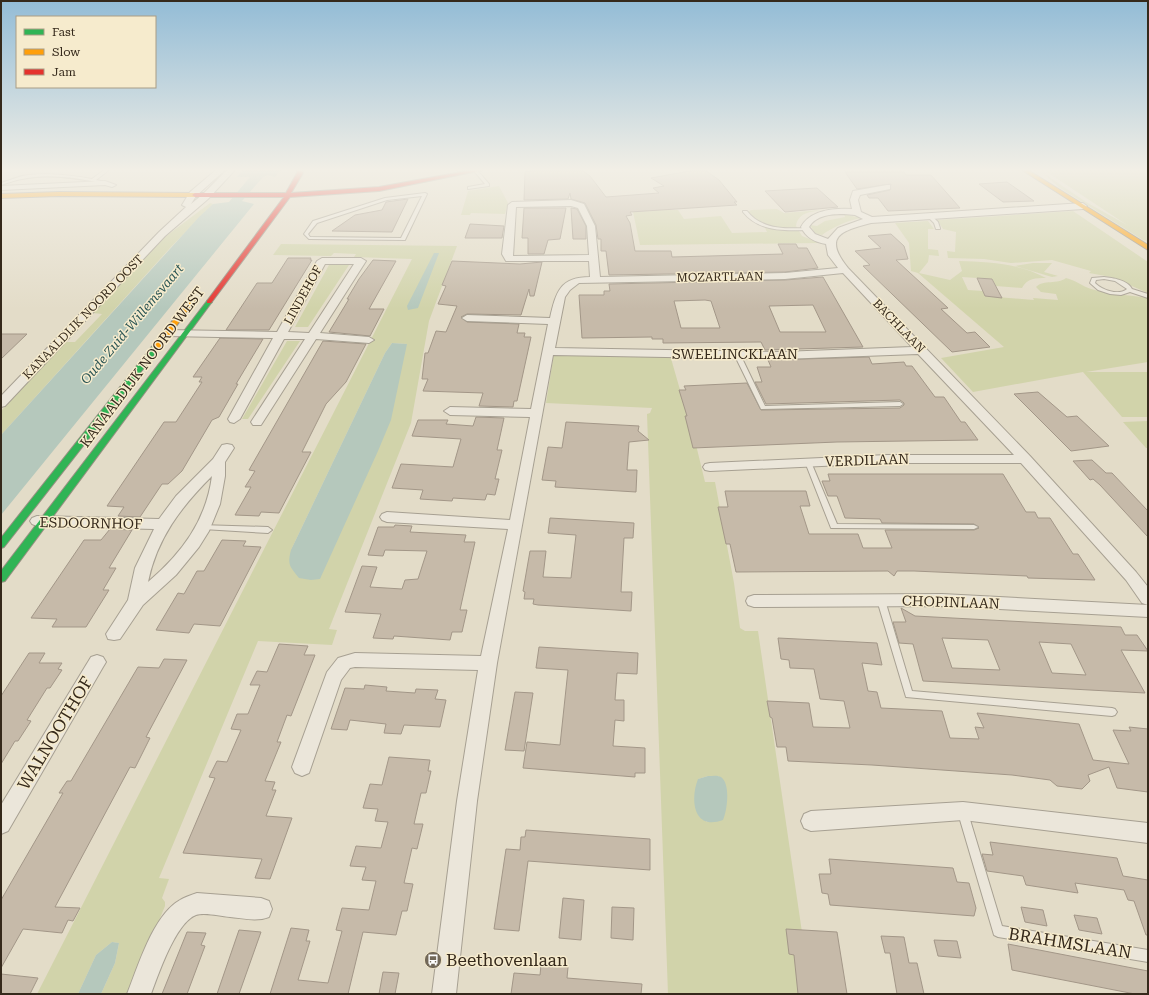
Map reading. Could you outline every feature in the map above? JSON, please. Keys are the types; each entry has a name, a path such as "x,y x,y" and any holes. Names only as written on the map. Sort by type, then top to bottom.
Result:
{"main road":[{"name":"KANAALDIJK NOORD WEST","path":"1,578 184,333 265,228 272,216"},
{"path":"1099,216 1146,246"},
{"name":"KANAALDIJK NOORD WEST","path":"1,545 199,293"}],"street":[{"name":"KANAALDIJK NOORD OOST","path":"1,403 180,216"},
{"path":"511,216 507,254 509,258 594,258"},
{"path":"444,994 467,802 488,663 516,525 554,320 562,291 567,285 577,280 595,279 592,226 587,216"},
{"path":"812,216 806,222 806,229 816,238 831,242 835,234 848,226 871,220 922,216"},
{"path":"864,216 871,220"},
{"name":"BACHLAAN","path":"831,242 833,254 845,270 1025,459 1130,576 1148,599"},
{"name":"LINDEHOF","path":"234,419 322,261 361,261 257,422"},
{"name":"MOZARTLAAN","path":"595,279 785,276 845,270"},
{"path":"467,318 554,320"},
{"name":"LINDEHOF","path":"167,333 313,336 369,340"},
{"name":"SWEELINCKLAAN","path":"548,351 861,354 921,350"},
{"path":"450,411 536,413"},
{"name":"ESDOORNHOF","path":"136,602 143,568 162,524 181,500 218,462 227,448"},
{"name":"VERDILAAN","path":"710,467 887,459 1025,459"},
{"name":"ESDOORNHOF","path":"114,634 136,602 176,566 193,544 214,505 220,479 218,462"},
{"path":"387,517 516,525"},
{"name":"ESDOORNHOF","path":"20,521 162,524"},
{"name":"CHOPINLAAN","path":"754,601 942,600 1148,611"},
{"path":"302,767 333,677 344,663 355,660 488,663"},
{"name":"WALNOOTHOF","path":"1,824 97,662"},
{"path":"811,820 963,810 1148,833"},
{"path":"139,994 160,942 179,914 196,904 261,909"}],"lane":[{"path":"332,216 315,222 306,234 309,238 403,239 414,216"},
{"path":"749,216 752,220 765,225 786,229 806,229"},
{"path":"928,216 936,223 938,228"},
{"path":"1129,290 1126,284 1116,280 1098,278 1092,281 1094,286 1108,292 1119,293 1129,290 1148,296"},
{"path":"737,354 763,408 900,404"},
{"path":"808,462 834,526 974,527"},
{"path":"203,527 268,530"},
{"path":"881,600 909,694 1112,712"},
{"name":"BRAHMSLAAN","path":"963,810 998,931 1148,956"}],"green space":[{"path":"192,216 201,216 170,248 1,435 1,411 65,342 75,342 102,314 93,313 161,240"},
{"path":"634,216 682,216 684,219 721,216 732,233 767,232 764,226 751,216 801,216 797,221 796,226 802,236 820,243 640,245"},
{"path":"991,216 1081,216 1148,262 1148,293 1111,277 1089,273 1091,271 1052,260 1011,263 984,259 948,258 947,251 955,252 956,232 943,229 937,220"},
{"path":"1105,216 1112,216 1127,225 1114,216 1148,216 1148,241 1143,240"},
{"path":"845,217 861,218 840,225 822,235 815,233 810,225 817,226 825,221"},
{"path":"928,221 934,229 928,229 928,249 938,250 939,256 929,255 928,262 919,273 950,280 962,271 959,261 1003,264 1025,269 1046,278 1029,280 1022,288 996,286 992,279 962,277 968,290 983,291 985,296 1034,300 1033,298 1058,300 1056,294 1041,292 1036,287 1043,283 1059,281 1066,278 1098,291 1148,298 1148,362 1086,372 1148,372 1148,417 1122,417 1083,372 973,392 941,358 1004,347 918,273 911,271 909,243 895,223"},
{"path":"281,244 457,246 429,321 411,423 329,629 337,630 332,645 258,641 159,878 169,879 162,898 165,902 165,906 129,994 101,994 115,963 119,943 112,942 96,955 78,994 37,994 412,259 354,257 356,254 334,253 331,256 273,255","holes":["392,343 407,344 291,550 385,353"]},
{"path":"1033,263 1052,263 1044,272 1058,276 1052,277 1015,266"},
{"path":"329,265 349,265 308,327 295,327"},
{"path":"287,341 300,341 248,419 242,419"},
{"path":"554,353 670,355 705,482 715,482 734,583 740,628 745,631 758,631 811,994 668,994 647,414 650,413 652,408 546,403","holes":["708,776 719,776 707,822 699,816 698,779"]},
{"path":"1148,421 1148,448 1146,448 1123,422"}],"water":[{"name":"Oude Zuid-Willemsvaart","path":"244,216 1,515 1,435 199,217"},
{"path":"434,253 439,253 418,308 408,310 407,306"},
{"path":"392,343 407,344 391,420 320,579 311,580 299,578 289,563 291,550 385,353"},
{"path":"708,776 721,777 726,785 727,804 723,820 713,822 705,821 696,811 694,795 698,779"},
{"path":"112,942 119,943 115,963 101,994 78,994 96,955"}],"building":[{"path":"353,216 400,216 392,232 332,231"},
{"path":"523,216 564,216 560,239 548,240 544,254 528,254 528,238 522,238"},
{"path":"572,216 581,216 586,226 586,239 573,239"},
{"path":"592,216 626,216 630,223 635,251 671,251 672,257 783,254 778,244 796,244 798,248 807,248 818,268 785,272 609,275 606,251 601,251 601,239 598,239 596,225"},
{"path":"470,224 504,226 502,238 465,238"},
{"path":"891,234 904,246 908,259 896,260 948,308 941,309 967,333 975,332 990,347 952,352 863,266 870,265 855,251 881,248 868,236"},
{"path":"288,258 311,258 310,260 312,260 269,330 226,330 257,283 272,283"},
{"path":"373,260 396,261 369,309 384,309 370,336 329,332 359,279"},
{"path":"452,261 520,264 542,262 534,296 530,296 529,289 521,315 467,314 461,317 467,322 519,324 517,333 525,333 524,337 531,337 517,401 514,401 513,407 479,406 483,393 423,391 428,379 422,379 425,353 428,353 436,331 446,332 457,306 438,304 446,286 442,285"},
{"path":"823,277 863,347 765,350 761,342 663,343 663,339 652,339 652,337 582,338 579,295 604,295 604,291 610,291 609,284 785,280","holes":["674,301 711,301 720,328 681,328","813,305 826,332 780,332 769,306"]},
{"path":"977,278 992,279 1002,298 985,296"},
{"path":"1,334 27,334 1,359"},
{"path":"220,338 263,339 236,384 238,384 219,417 212,420 182,471 168,484 162,484 140,517 118,516 124,507 107,506 164,422 176,422 202,382 199,382 202,377 193,377"},
{"path":"323,341 366,344 346,382 326,404 302,452 311,452 279,513 261,512 259,516 235,515 251,487 245,487 255,471 249,470"},
{"path":"869,357 872,364 904,362 906,366 912,366 935,397 944,397 961,422 965,422 978,440 837,442 693,448 685,416 687,416 679,390 686,390 684,386 747,383 761,410 900,408 904,405 904,403 900,400 766,404 755,382 762,382 757,367 771,367 768,360"},
{"path":"1038,392 1067,417 1077,416 1109,446 1071,451 1014,394"},
{"path":"476,417 504,418 497,450 502,450 495,479 499,479 495,495 487,494 485,500 453,498 452,501 420,499 423,490 392,488 401,464 453,467 461,439 412,436 418,420 448,420 446,424 473,426"},
{"path":"566,422 639,426 638,431 649,440 629,442 627,470 637,470 636,492 555,487 556,481 542,480 548,447 562,448"},
{"path":"1092,460 1106,473 1112,473 1148,511 1148,537 1100,485 1093,479 1090,480 1073,461"},
{"path":"828,474 1003,474 1026,512 1035,512 1038,518 1050,518 1073,554 1078,554 1095,580 1028,578 1027,576 914,571 897,571 894,576 888,571 736,572 730,544 726,544 718,507 728,507 725,491 806,491 810,506 800,506 809,534 858,534 863,548 892,548 885,530 974,530 979,528 974,524 882,523 880,519 845,518 837,496 828,496 822,481 830,481"},
{"path":"550,518 634,523 633,538 624,538 621,592 632,592 631,611 538,605 533,604 534,599 524,599 525,592 523,591 530,551 546,551 543,577 571,578 576,535 548,533"},
{"path":"395,525 412,526 410,532 466,535 464,542 475,542 460,610 467,610 462,632 452,632 450,640 394,636 393,639 373,638 381,614 345,612 362,566 377,567 370,587 402,589 405,580 418,579 427,551 385,550 383,556 368,555 378,527 394,527"},
{"path":"110,529 132,530 109,568 116,568 103,590 109,590 86,627 52,627 57,619 31,618 84,540 101,540"},
{"path":"222,540 246,541 243,546 261,547 220,626 194,624 189,633 156,630 178,593 184,594 197,571 204,571"},
{"path":"901,608 915,616 1121,627 1125,635 1137,635 1148,651 1121,650 1145,693 923,681 913,644 899,643 893,622 906,622","holes":["942,638 988,640 1000,670 952,668","1039,642 1071,644 1086,675 1052,673"]},
{"path":"778,638 877,643 882,665 862,663 868,691 877,692 881,708 942,711 950,738 979,739 975,727 984,728 977,713 1079,724 1093,760 1129,764 1113,730 1131,731 1129,727 1148,729 1148,792 1117,788 1109,767 1088,775 1090,781 1082,789 1057,786 1050,780 1012,775 872,765 788,761 786,747 777,747 772,718 770,717 767,701 809,703 813,727 850,728 844,701 820,699 814,669 790,668 789,660 781,659"},
{"path":"279,644 308,646 304,655 315,655 291,716 287,715 277,742 281,742 265,781 275,782 272,790 276,790 266,816 292,818 270,879 255,878 262,859 183,853 215,778 209,777 217,761 227,762 241,730 231,729 237,714 248,714 260,685 250,685 257,671 267,672"},
{"path":"539,647 638,653 637,674 617,673 615,700 624,700 624,721 615,720 613,746 645,748 645,773 635,773 635,777 523,768 527,742 560,745 568,670 536,668"},
{"path":"29,653 45,653 39,663 62,663 58,669 62,670 50,688 47,688 27,720 31,721 18,741 15,741 1,764 1,696"},
{"path":"164,659 187,660 146,737 150,738 135,768 130,767 55,907 80,908 73,921 68,920 62,933 23,929 1,968 1,900 63,793 59,793 67,781 71,781 138,667 159,668"},
{"path":"365,685 387,687 386,691 415,693 416,689 438,690 435,699 446,700 440,727 404,725 401,734 384,733 386,724 350,720 347,730 331,729 345,688 364,689"},
{"path":"515,692 533,693 524,751 505,750"},
{"path":"389,757 430,760 428,771 431,771 426,793 421,793 414,824 423,824 417,849 412,848 404,883 413,884 407,911 402,911 396,935 363,932 348,994 270,994 291,928 309,930 306,941 310,941 298,980 328,983 342,931 336,930 342,908 369,910 376,881 362,880 366,867 350,866 356,846 381,848 388,822 375,821 378,809 363,808 370,784 382,785"},
{"path":"526,830 650,839 650,870 528,861 519,931 494,929 506,849 520,850 521,837 525,837"},
{"path":"990,842 1117,858 1123,876 1148,880 1148,935 1146,935 1134,901 1128,900 1124,890 1075,883 1078,893 1026,885 1023,876 987,871 982,854 993,855"},
{"path":"829,859 953,868 957,882 969,883 976,908 974,916 830,905 828,894 822,893 819,874 831,874"},
{"path":"563,898 584,900 581,940 559,938"},
{"path":"612,907 634,908 633,940 611,938"},
{"path":"1021,907 1043,910 1047,926 1025,922"},
{"path":"1074,915 1097,918 1102,934 1079,930"},
{"path":"786,929 837,932 847,994 798,994 794,955 789,954"},
{"path":"239,930 261,932 239,994 217,994"},
{"path":"187,932 206,933 201,945 205,946 187,994 162,994"},
{"path":"881,936 904,937 909,963 917,963 924,994 897,994 890,953 885,953"},
{"path":"934,940 957,941 961,958 938,956"},
{"path":"1008,944 1148,971 1148,994 1135,994 1012,970"},
{"path":"541,965 568,967 567,978 642,984 641,994 511,994 514,973 540,975"},
{"path":"383,972 399,973 395,994 379,994"},
{"path":"1,974 38,978 30,994 1,994"}],"traffic: fast":[{"path":"1,578 209,302"},
{"path":"1,545 157,346"}],"traffic: slow":[{"path":"1098,216 1148,248"},
{"path":"157,346 193,299"}],"traffic: jam":[{"path":"209,302 273,216"}],"place":[{"name":"Beethovenlaan","path":"433,960"}]}
